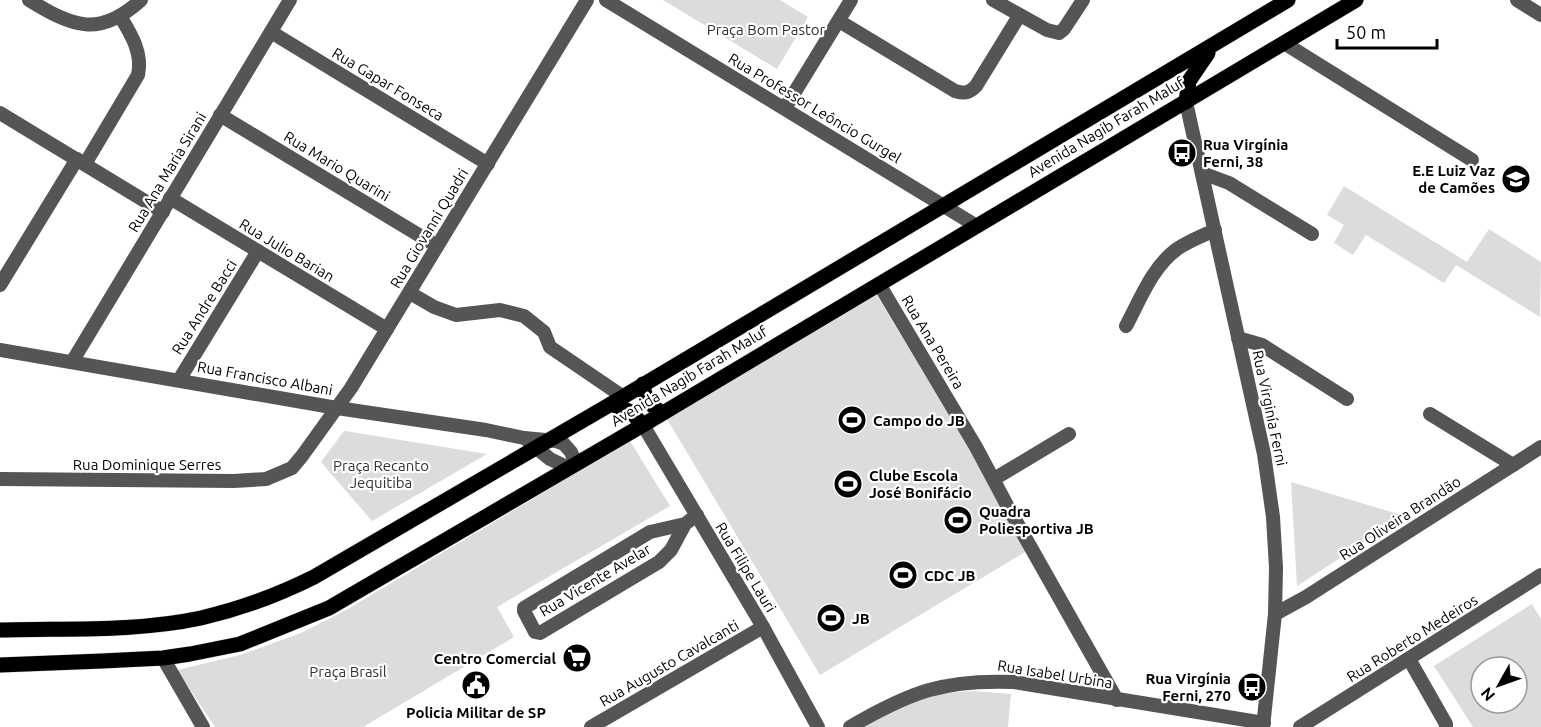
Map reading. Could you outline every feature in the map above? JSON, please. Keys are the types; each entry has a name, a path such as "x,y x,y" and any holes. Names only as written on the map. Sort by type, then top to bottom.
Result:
{"main road":[{"name":"Avenida Nagib Farah Maluf","path":"3,632 158,624 200,618 270,597 314,578 536,442 616,400 1288,0"},
{"name":"Avenida Nagib Farah Maluf","path":"0,665 163,658 240,644 329,608 643,425 1352,1"},
{"path":"1186,102 1189,81 1213,46"},
{"path":"643,384 647,402 662,413"},
{"path":"616,400 643,425"}],"street":[{"path":"29,0 74,24 112,21 141,0"},
{"name":"Rua Ana Maria Sirani","path":"72,362 290,0"},
{"name":"Rua Giovanni Quadri","path":"292,468 338,408 587,0"},
{"name":"Rua Professor Leôncio Gurgel","path":"606,0 975,225"},
{"path":"993,0 1019,16 1052,32 1059,33 1083,0"},
{"path":"1517,0 1541,15"},
{"path":"785,108 839,21 847,2"},
{"path":"0,285 138,75 141,64 138,52 120,16"},
{"path":"839,21 955,91 968,93 976,86 1019,16"},
{"name":"Rua Gapar Fonseca","path":"271,32 488,164"},
{"path":"1284,43 1472,160"},
{"name":"Rua Virginía Ferni","path":"1186,102 1264,454 1273,517 1275,614 1264,725"},
{"path":"0,112 163,212"},
{"name":"Rua Mario Quarini","path":"220,115 437,246"},
{"path":"1202,173 1228,183 1312,234"},
{"name":"Rua Julio Barian","path":"170,198 387,329"},
{"path":"1126,326 1156,270 1167,258 1177,249 1215,230"},
{"name":"Rua Andre Bacci","path":"179,380 258,251"},
{"name":"Rua Ana Pereira","path":"879,284 976,447 1117,700"},
{"path":"410,293 434,307 456,315 500,310 524,316 544,332 549,347 616,400"},
{"path":"1238,338 1262,345 1347,399"},
{"name":"Rua Francisco Albani","path":"0,350 338,408 486,430 536,442 564,444 571,452 573,466 550,459 536,442"},
{"path":"1430,414 1513,465"},
{"name":"Rua Filipe Lauri","path":"643,425 691,520 763,627 811,725"},
{"path":"994,479 1069,434"},
{"name":"Rua Oliveira Brandão","path":"1275,614 1306,597 1541,447"},
{"name":"Rua Dominique Serres","path":"0,479 244,480 266,479 292,468"},
{"name":"Rua Vicente Avelar","path":"691,520 671,550 658,562 540,633 535,632 524,608 650,532 691,520"},
{"name":"Rua Roberto Medeiros","path":"1299,727 1540,577"},
{"name":"Rua Augusto Cavalcanti","path":"591,727 763,627"},
{"path":"163,658 203,727"},
{"path":"1409,659 1446,727"},
{"name":"Rua Isabel Urbina","path":"850,727 910,695 959,682 1014,682 1230,716 1264,725"}],"green space":[{"name":"Praça Bom Pastor","path":"663,0 780,0 808,17 777,69"},
{"path":"1344,186 1467,262 1489,229 1541,262 1540,317 1456,265 1444,283 1366,235 1353,255 1334,243 1344,225 1327,215"},
{"name":"Clube Escola José Bonifácio","path":"876,294 1030,549 820,675 667,419"},
{"name":"Praça Recanto Jequitiba","path":"344,431 487,454 372,521 321,462"},
{"name":"Praça Brasil","path":"630,441 670,506 497,607 514,637 363,727 215,727 177,670 240,655 301,633 346,610"},
{"path":"1291,482 1405,516 1297,586"},
{"path":"1532,604 1541,619 1541,727 1473,727 1434,666"},
{"path":"973,691 1011,694 1008,727 863,727 902,705 937,694"}],"place":[{"name":"Rua Virgínia Ferni, 38","path":"1182,153"},
{"name":"E.E Luiz Vaz de Camões","path":"1516,179"},
{"name":"Campo do JB","path":"852,420"},
{"name":"Clube Escola José Bonifácio","path":"848,484"},
{"name":"Quadra Poliesportiva JB","path":"958,520"},
{"name":"CDC JB","path":"903,575"},
{"name":"JB","path":"831,618"},
{"name":"Centro Comercial","path":"577,658"},
{"name":"Policia Militar de SP","path":"476,685"},
{"name":"Rua Virgínia Ferni, 270","path":"1252,687"}]}
